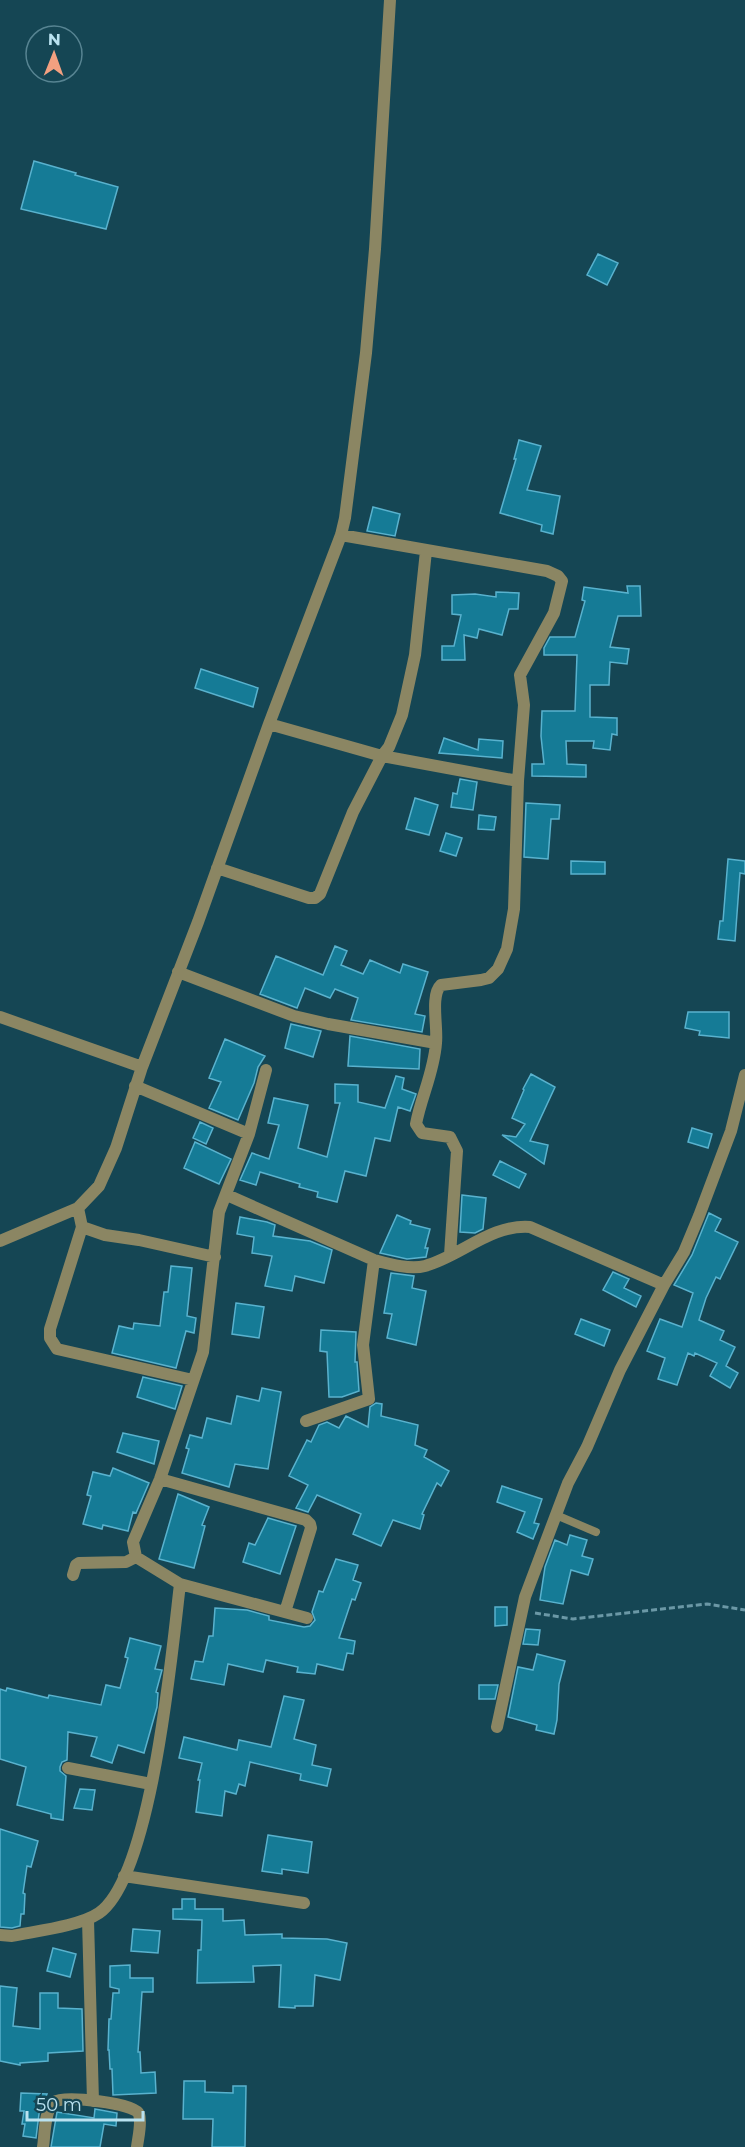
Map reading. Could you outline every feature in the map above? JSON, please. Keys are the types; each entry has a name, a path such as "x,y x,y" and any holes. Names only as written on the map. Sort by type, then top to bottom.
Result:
{"street":[{"path":"0,1241 78,1208 99,1186 116,1148 135,1086 341,535 366,353 375,249 390,0"},
{"path":"341,535 547,571 558,576 562,581 554,613 520,675 524,705 518,780 514,909 507,949 498,969 489,978 450,983 437,988 436,1043 430,1075 416,1124 422,1133 450,1137 457,1151 450,1255"},
{"path":"217,868 309,898 315,898 320,894 353,812 389,747 402,715 420,613 426,551"},
{"path":"269,724 382,756 518,780"},
{"path":"178,972 294,1016 436,1043"},
{"path":"0,1017 142,1067"},
{"path":"266,1070 249,1134 219,1212 203,1352 160,1479 133,1542 136,1557 180,1584 307,1618"},
{"path":"497,1727 521,1611 568,1483 587,1447 620,1370 664,1285 684,1252 731,1131 745,1075"},
{"path":"135,1086 249,1134"},
{"path":"227,1195 374,1260 396,1265 424,1266 508,1227 530,1227 664,1285"},
{"path":"78,1208 82,1227 50,1329 53,1344 57,1349 193,1380"},
{"path":"82,1227 215,1257"},
{"path":"306,1421 369,1399 363,1345 374,1260"},
{"path":"160,1479 306,1520 310,1524 311,1528 285,1612"},
{"path":"73,1575 79,1563 126,1562 136,1557"},
{"path":"0,1935 12,1936 88,1920 111,1903 139,1841 165,1709 180,1584"},
{"path":"68,1768 151,1784"},
{"path":"124,1876 304,1903"},
{"path":"88,1920 93,2101"},
{"path":"43,2147 49,2110 52,2104 60,2099 93,2101 136,2110 139,2113 137,2147"}],"lane":[{"path":"556,1515 596,1532"}],"path":[{"path":"521,1611 573,1619 707,1604 745,1610"}],"building":[{"path":"34,161 118,187 106,229 21,209"},
{"path":"598,254 618,263 607,285 587,275"},
{"path":"519,440 541,446 527,490 560,496 553,534 541,531 542,525 500,513 516,459 514,459"},
{"path":"373,507 400,514 395,536 367,531"},
{"path":"627,586 640,586 641,616 618,616 610,647 629,649 627,664 610,662 609,685 590,685 590,717 617,718 617,735 612,734 610,750 593,748 594,741 566,741 567,764 586,765 586,777 532,776 532,764 544,764 541,736 542,711 575,711 577,655 544,655 544,648 550,637 575,637 585,601 582,600 584,587 628,593"},
{"path":"496,592 519,593 518,609 509,609 502,635 479,629 477,638 464,635 465,660 442,660 442,646 454,646 461,615 452,614 452,595 475,594 496,597"},
{"path":"201,669 258,688 253,707 195,688"},
{"path":"444,738 478,750 479,739 503,741 502,758 439,753"},
{"path":"460,779 477,782 473,810 451,807 453,793 457,794"},
{"path":"415,798 438,805 429,835 406,829"},
{"path":"526,803 560,805 559,819 551,819 548,859 524,857"},
{"path":"479,815 496,817 494,830 478,829"},
{"path":"446,833 462,838 456,856 440,851"},
{"path":"728,859 745,861 745,874 740,873 735,941 718,939 720,921 723,921"},
{"path":"571,861 605,862 605,874 571,874"},
{"path":"335,946 347,951 341,965 363,974 370,960 400,973 403,964 428,972 415,1014 425,1016 422,1032 351,1020 358,998 335,989 330,998 305,988 297,1008 260,994 276,956 323,975"},
{"path":"688,1012 729,1012 729,1038 699,1035 700,1031 685,1028"},
{"path":"291,1024 321,1031 313,1057 285,1048"},
{"path":"350,1036 420,1049 419,1069 348,1066"},
{"path":"225,1039 265,1056 258,1067 254,1083 238,1120 209,1108 221,1082 209,1078"},
{"path":"531,1074 555,1087 530,1141 548,1145 544,1164 502,1135 516,1137 525,1124 512,1118"},
{"path":"396,1076 404,1078 402,1089 416,1094 410,1111 398,1107 390,1141 375,1138 366,1176 345,1171 337,1202 317,1197 318,1192 299,1187 300,1184 260,1172 256,1185 240,1180 252,1153 269,1159 279,1125 268,1123 274,1098 308,1105 298,1148 327,1157 340,1103 335,1103 335,1084 358,1085 358,1102 385,1108"},
{"path":"200,1122 213,1128 206,1144 193,1138"},
{"path":"692,1128 712,1134 708,1148 688,1142"},
{"path":"195,1142 231,1159 219,1184 184,1168"},
{"path":"500,1161 526,1174 519,1188 493,1175"},
{"path":"462,1195 486,1198 483,1229 475,1233 460,1232"},
{"path":"709,1213 721,1219 715,1231 738,1242 720,1279 716,1277 699,1320 724,1331 720,1340 735,1347 726,1366 738,1373 730,1388 710,1376 717,1363 695,1353 694,1356 688,1353 677,1385 658,1379 665,1358 647,1351 660,1319 682,1327 693,1293 674,1285 692,1255"},
{"path":"397,1215 411,1221 410,1224 430,1229 425,1248 428,1248 426,1257 407,1259 380,1253"},
{"path":"240,1217 275,1225 273,1236 310,1241 332,1250 324,1283 295,1276 292,1291 265,1286 272,1256 252,1253 254,1237 237,1234"},
{"path":"171,1266 192,1268 187,1316 196,1318 194,1333 186,1331 176,1368 112,1353 119,1326 133,1329 134,1323 160,1326 164,1292 168,1292"},
{"path":"613,1272 629,1279 624,1288 641,1296 636,1307 603,1290"},
{"path":"391,1273 414,1276 412,1288 426,1291 416,1345 387,1338 392,1314 384,1313"},
{"path":"236,1303 264,1307 259,1338 232,1334"},
{"path":"581,1319 610,1330 604,1346 575,1334"},
{"path":"321,1330 356,1332 355,1362 357,1362 359,1391 342,1397 329,1397 327,1352 320,1351"},
{"path":"143,1377 182,1386 175,1409 137,1397"},
{"path":"262,1388 281,1392 268,1469 235,1464 229,1487 182,1473 189,1449 186,1448 190,1435 202,1438 207,1418 231,1424 237,1396 259,1401"},
{"path":"376,1403 382,1404 381,1416 418,1425 415,1445 427,1450 424,1457 449,1471 441,1486 437,1483 422,1514 424,1515 420,1529 393,1520 381,1546 353,1534 361,1514 317,1495 308,1512 296,1508 308,1485 289,1476 307,1440 311,1442 319,1425 327,1422 339,1428 346,1416 368,1427 370,1407"},
{"path":"123,1433 159,1441 154,1464 117,1452"},
{"path":"113,1468 149,1483 136,1513 133,1512 128,1531 103,1525 102,1529 83,1524 91,1496 87,1495 93,1472 110,1476"},
{"path":"502,1486 542,1499 534,1523 539,1524 533,1539 517,1532 525,1512 497,1502"},
{"path":"178,1494 209,1507 202,1525 205,1526 194,1568 159,1559"},
{"path":"268,1518 296,1526 280,1574 243,1562 249,1543 255,1545"},
{"path":"570,1535 587,1540 582,1556 593,1559 588,1575 571,1570 563,1604 540,1600 545,1567 555,1540 567,1545"},
{"path":"336,1559 358,1565 353,1580 361,1583 355,1600 352,1599 339,1638 355,1641 353,1654 347,1653 343,1670 317,1664 315,1674 297,1672 298,1667 266,1660 263,1672 228,1664 224,1685 191,1679 195,1661 203,1662 209,1636 213,1636 215,1608 247,1610 269,1616 269,1620 304,1627 310,1626 315,1620 312,1612 319,1591 323,1592"},
{"path":"495,1607 507,1607 507,1625 495,1626"},
{"path":"526,1629 540,1630 538,1645 523,1644"},
{"path":"130,1638 161,1646 155,1669 162,1670 156,1692 158,1693 157,1707 144,1753 118,1745 112,1763 91,1756 97,1737 68,1732 67,1760 62,1762 60,1767 60,1771 66,1776 63,1820 51,1818 51,1814 17,1805 26,1767 0,1759 0,1689 6,1691 7,1688 48,1698 49,1695 101,1705 106,1685 120,1688 128,1658 125,1657"},
{"path":"537,1654 565,1661 559,1684 554,1734 536,1730 537,1725 508,1717 518,1667 533,1670"},
{"path":"479,1685 498,1685 495,1699 479,1699"},
{"path":"284,1696 304,1700 294,1739 316,1745 312,1765 331,1769 327,1786 300,1780 301,1774 250,1762 245,1786 239,1784 236,1794 225,1791 222,1816 196,1812 200,1780 198,1780 202,1763 179,1758 184,1737 237,1750 239,1740 271,1747"},
{"path":"80,1789 95,1790 92,1810 74,1808"},
{"path":"0,1829 38,1841 31,1867 27,1866 23,1893 25,1894 24,1914 21,1914 20,1926 12,1928 0,1927"},
{"path":"268,1835 312,1842 308,1873 282,1869 282,1874 262,1871"},
{"path":"182,1899 195,1899 195,1909 223,1909 223,1921 244,1920 245,1935 282,1934 282,1938 327,1939 347,1943 340,1980 315,1975 313,2006 295,2006 295,2008 279,2007 281,1965 253,1966 254,1982 197,1983 202,1920 173,1919 173,1909 182,1909"},
{"path":"133,1929 160,1931 158,1953 131,1951"},
{"path":"53,1948 76,1954 70,1977 47,1971"},
{"path":"130,1965 130,1978 153,1978 153,1992 142,1992 138,2052 140,2052 141,2073 155,2072 156,2093 113,2095 112,2069 110,2069 108,2050 109,2019 111,2019 113,1993 119,1993 119,1989 110,1987 110,1966"},
{"path":"0,1986 17,1988 13,2026 40,2029 40,1993 58,1993 58,2008 82,2009 83,2051 48,2053 48,2061 20,2063 20,2065 0,2061"},
{"path":"184,2081 205,2081 205,2092 233,2093 233,2086 246,2086 245,2147 212,2147 213,2119 183,2119"},
{"path":"21,2093 47,2094 39,2114 36,2138 23,2136 25,2124 22,2124 24,2111 20,2111"},
{"path":"95,2109 117,2113 116,2126 104,2124 100,2147 51,2147 57,2112 94,2118"}]}
